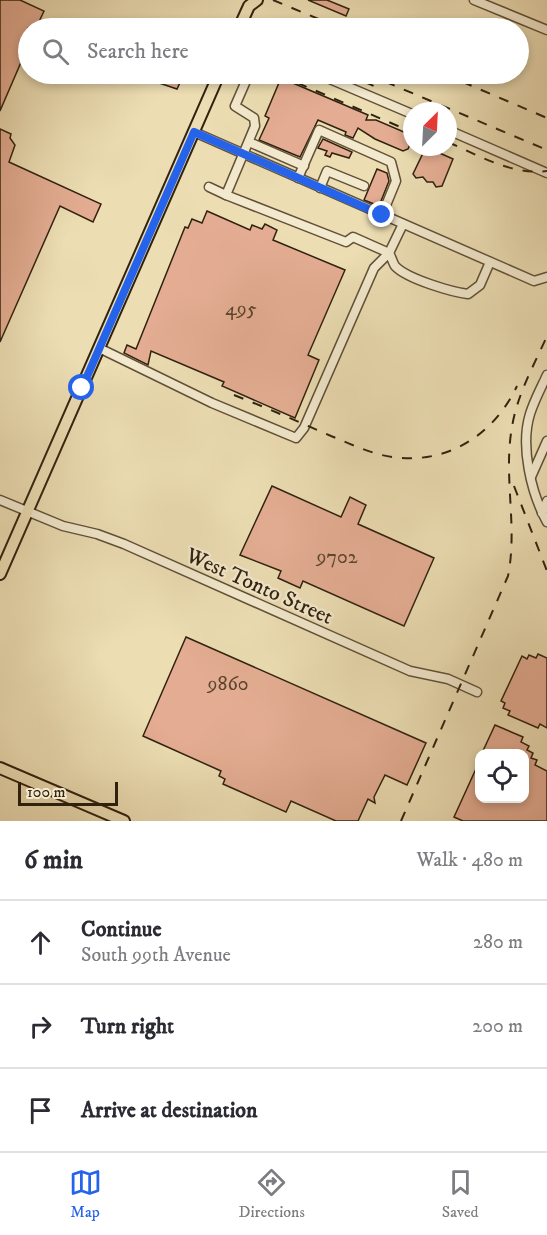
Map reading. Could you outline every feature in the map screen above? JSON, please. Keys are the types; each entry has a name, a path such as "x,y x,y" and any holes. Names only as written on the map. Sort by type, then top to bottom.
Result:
{"main road":[{"path":"244,18 251,2"},
{"path":"0,574 215,84"},
{"path":"0,768 124,821"}],"street":[{"path":"474,0 518,18"},
{"path":"529,23 547,30"},
{"path":"226,195 255,126 254,118 235,106 245,84"},
{"path":"342,84 403,110"},
{"path":"298,178 319,130 391,162 396,181 382,215"},
{"path":"194,132 534,281 547,278"},
{"path":"457,134 547,173"},
{"path":"249,142 304,166"},
{"path":"320,188 327,171 364,186"},
{"path":"209,187 346,242 353,237 389,253 395,267 446,291 468,294 480,285 490,262"},
{"path":"99,348 212,403 296,438 304,428 374,268 389,253 403,224"},
{"path":"547,375 529,414 527,444 531,477 547,522"},
{"path":"531,477 547,441"},
{"name":"West Tonto Street","path":"0,500 27,512 115,541 410,670 448,679 477,692"},
{"path":"542,513 547,501"}],"building":[{"path":"0,0 20,0 44,11 41,18 18,18 18,69 0,111"},
{"path":"308,0 327,0 349,9 346,16"},
{"path":"162,84 179,84 177,89"},
{"path":"278,84 295,84 368,115 366,120 376,120 403,132 403,151 375,139 358,128 353,138 345,135 346,132 318,120 300,157 259,140 269,118 265,116"},
{"path":"0,129 11,134 10,138 15,145 9,162 101,204 93,222 60,206 0,342"},
{"path":"323,139 352,152 349,158 332,153 330,157 325,155 327,151 318,148"},
{"path":"422,156 446,156 453,159 442,186 436,187 433,182 427,182 423,177 416,178 413,174"},
{"path":"377,169 387,173 389,181 379,206 364,200"},
{"path":"207,211 250,230 252,225 262,229 265,224 277,230 273,240 345,270 308,355 319,360 295,418 222,386 224,382 151,351 148,365 124,353 127,345 136,349 185,227 188,228 192,219 202,223"},
{"path":"272,486 341,517 350,497 366,505 358,524 434,558 404,626 303,581 300,588 278,578 281,571 240,555"},
{"path":"186,637 426,743 407,785 385,775 374,797 375,803 368,799 358,821 336,821 291,801 286,812 223,784 225,779 219,776 221,771 143,736"},
{"path":"538,654 547,658 547,728 540,724 538,728 508,715 510,711 503,708 505,703 501,701 522,656 527,659 529,655 536,658"},
{"path":"495,725 523,737 521,742 529,746 528,749 484,749"},
{"path":"529,751 533,753 531,758 537,760 535,765 547,771 547,821 463,821 454,817 475,771 475,803 529,803"}],"railway":[{"path":"273,0 316,18"},
{"path":"300,84 403,128"},
{"path":"369,84 374,86"},
{"path":"391,84 547,150"},
{"path":"467,84 547,118"},
{"path":"457,146 508,167 547,171"},
{"path":"401,821 508,576 512,539 509,464 512,427 522,392 547,336"},
{"path":"234,395 369,451 384,456 412,458 432,456 466,443 496,419 517,386"},
{"path":"514,486 547,571"}],"route":[{"path":"82,388 194,132 382,215"}]}
